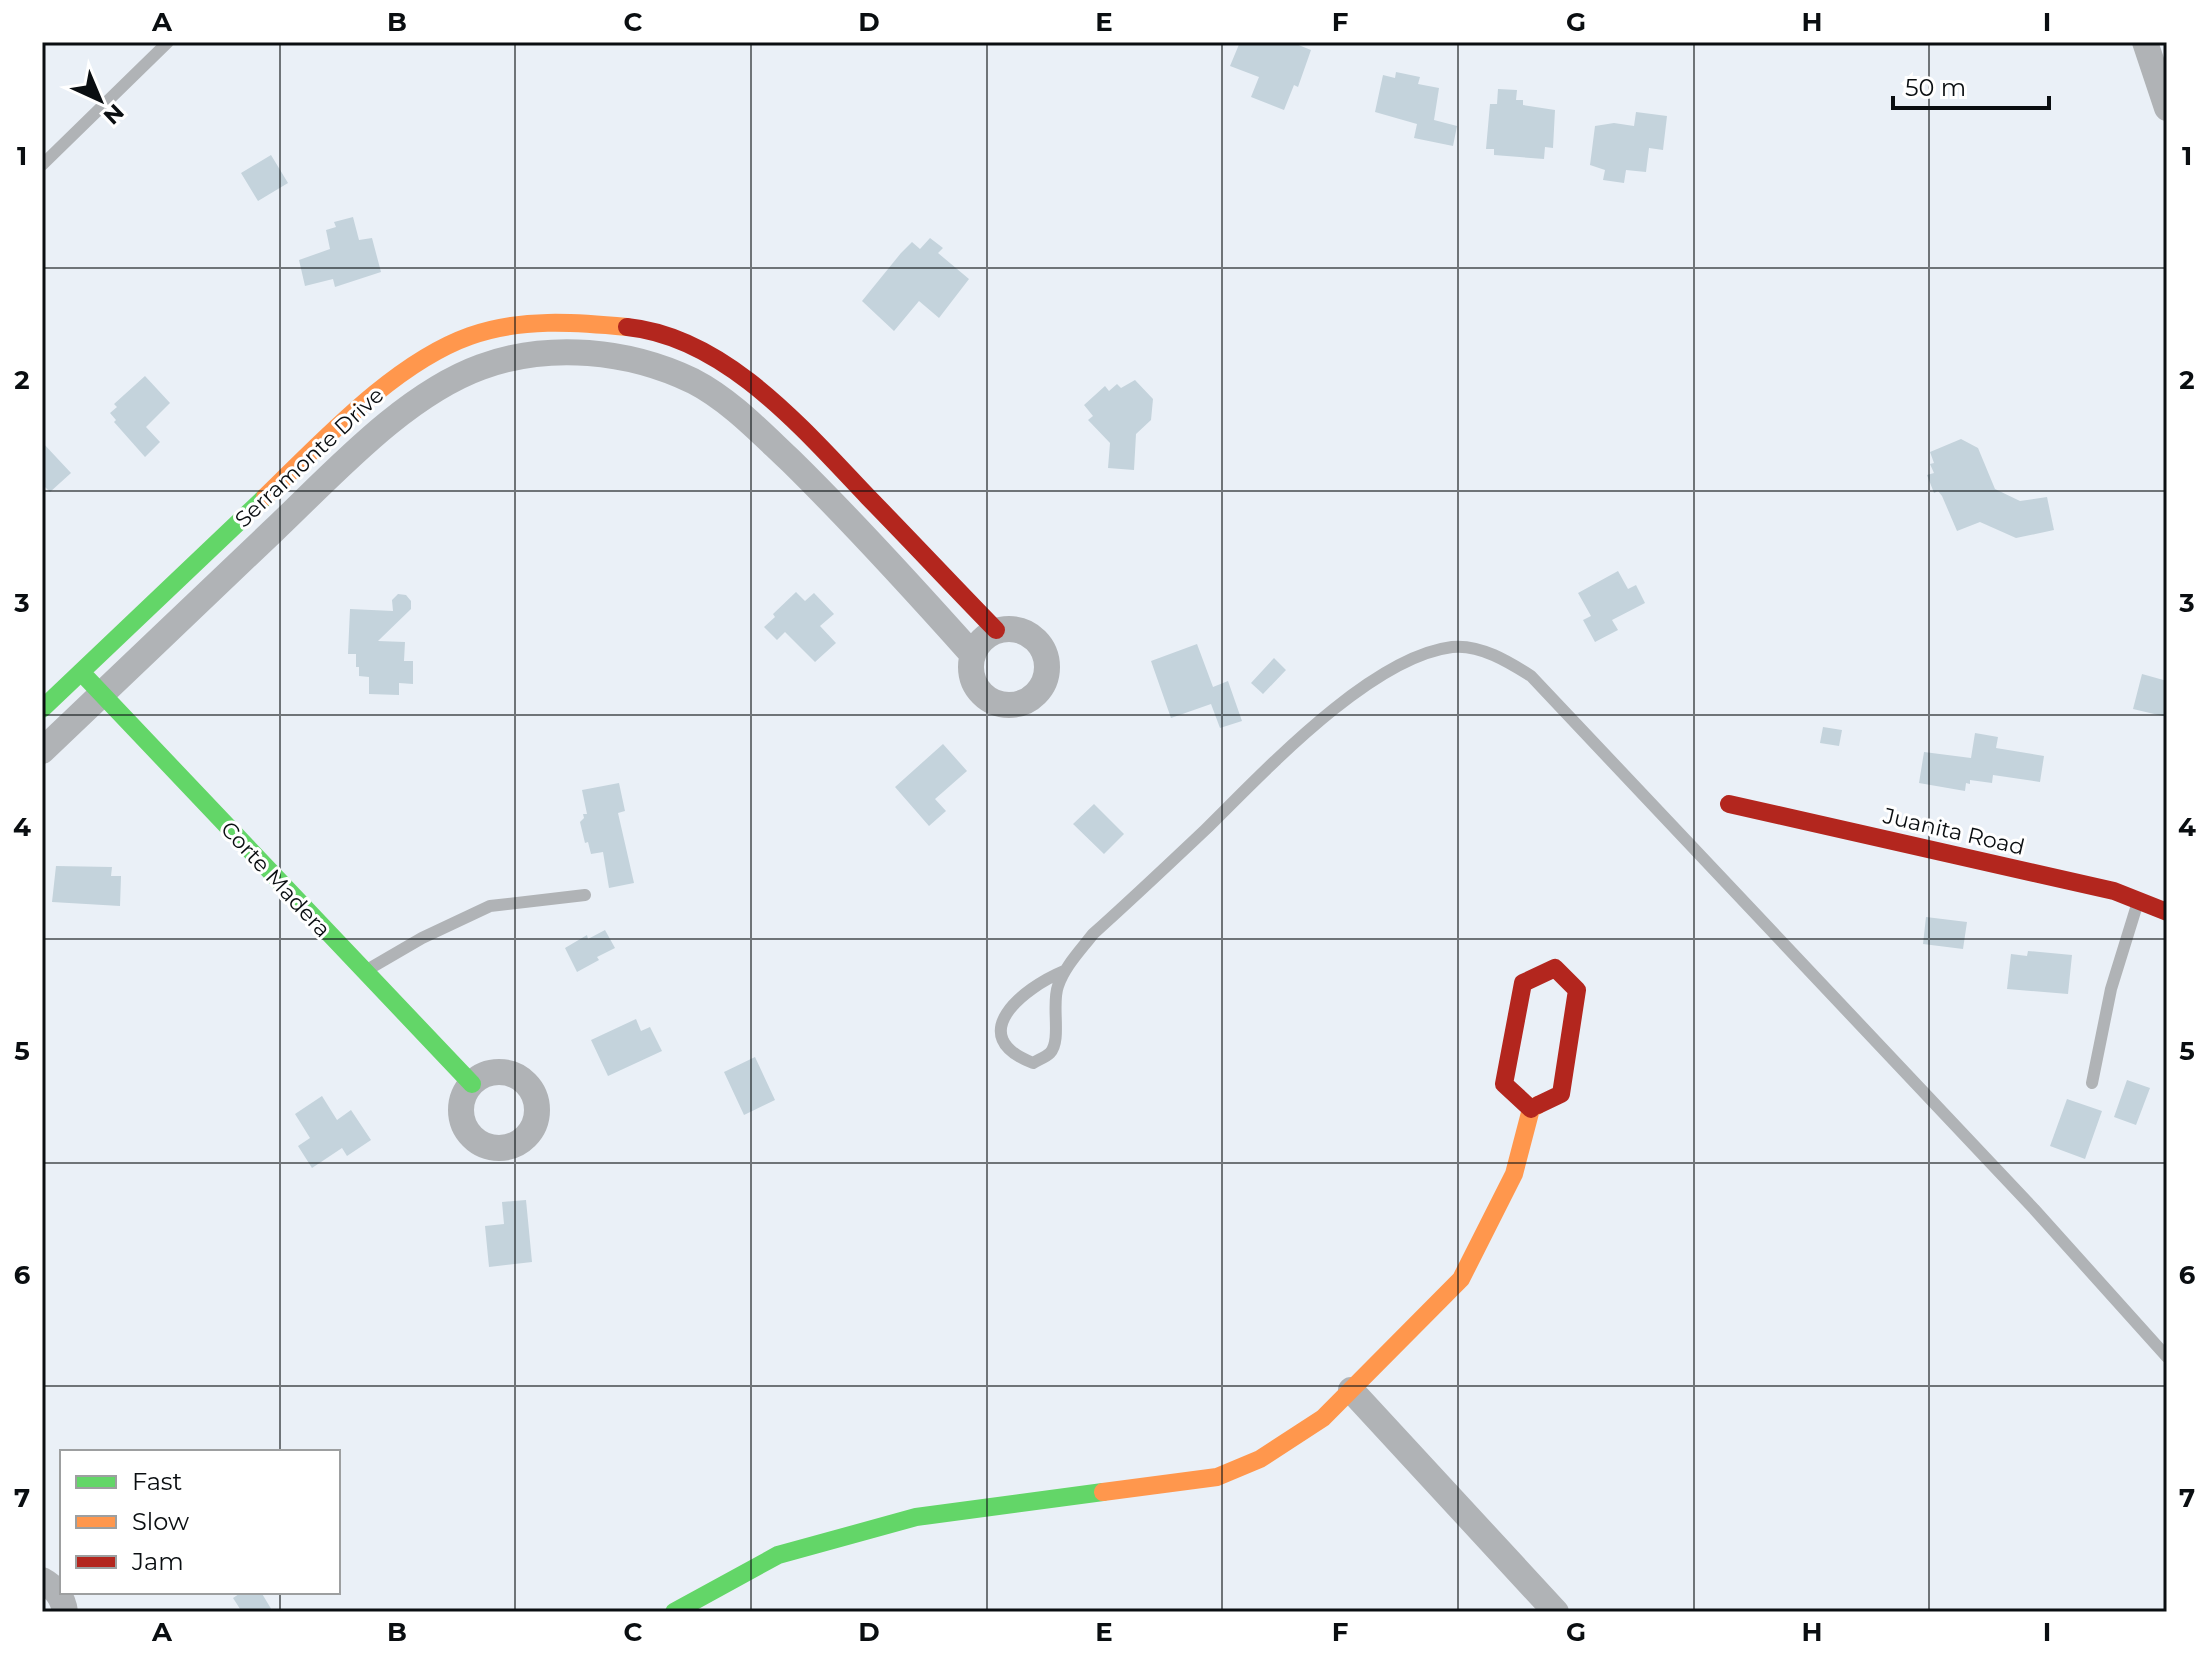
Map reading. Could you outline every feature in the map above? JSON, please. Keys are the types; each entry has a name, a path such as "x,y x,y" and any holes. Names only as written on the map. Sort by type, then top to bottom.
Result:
{"street":[{"path":"2145,42 2167,108"},
{"name":"Serramonte Drive","path":"42,709 372,395 431,356 470,336 524,324 575,322 633,327 684,342 721,361 788,414 996,630"},
{"path":"610,356 616,326"},
{"name":"Serramonte Drive","path":"42,751 338,469 411,405 442,385 482,366 530,355 582,352 643,361 694,382 732,407 829,498 973,655"},
{"path":"317,445 338,469"},
{"path":"829,498 850,478"},
{"path":"996,630 1021,630 1042,645 1048,670 1045,683 1027,701 1015,705 1002,705 989,700 973,680 973,655 978,645 996,630"},
{"name":"Corte Madera","path":"81,672 472,1084"},
{"name":"Juanita Road","path":"1729,804 2114,891 2167,912"},
{"path":"674,1612 778,1555 916,1517 1217,1477 1260,1459 1323,1418 1461,1279 1514,1174 1531,1109 1561,1094 1577,990 1555,968 1523,983 1504,1084 1531,1109"},
{"path":"1351,1390 1556,1612"},
{"path":"42,1580 52,1585 60,1596 65,1612"}],"lane":[{"path":"42,165 168,42"},
{"path":"1064,971 1032,989 1002,1018 999,1027 1002,1040 1015,1056 1033,1063 1051,1053 1056,1039 1056,990 1064,971 1093,934 1340,703 1401,664 1439,650 1456,647 1489,653 1531,676 2023,1198 2167,1357"},
{"path":"364,971 422,938 490,906 585,895"},
{"path":"2092,1083 2111,989 2138,901"}],"building":[{"path":"1240,42 1291,42 1311,50 1298,87 1294,85 1284,110 1251,97 1259,77 1230,66"},
{"path":"1396,72 1420,77 1418,84 1439,88 1434,120 1457,126 1453,146 1414,138 1417,124 1375,112 1383,75 1395,78"},
{"path":"1498,89 1517,90 1516,100 1523,100 1523,105 1555,110 1553,148 1545,147 1544,159 1494,155 1494,149 1486,149 1490,104 1497,104"},
{"path":"1636,112 1667,116 1663,150 1649,148 1646,172 1626,170 1624,183 1603,180 1605,170 1590,165 1595,126 1614,123 1634,126"},
{"path":"271,155 288,183 258,201 241,173"},
{"path":"353,217 359,240 372,238 381,272 335,287 333,279 305,286 299,260 330,249 326,230 336,227 334,222"},
{"path":"930,238 943,248 938,253 969,279 939,318 919,301 894,331 862,301 912,242 920,249"},
{"path":"145,376 170,403 146,427 160,442 145,457 114,422 116,420 110,413 117,407 114,404"},
{"path":"1135,380 1153,399 1151,420 1136,434 1134,470 1108,468 1110,443 1088,420 1093,416 1084,405 1105,386 1109,391 1117,384 1121,388"},
{"path":"1961,439 1978,448 1995,489 2020,501 2047,497 2054,530 2016,538 1980,522 1957,531 1942,496 1938,491 1934,493 1927,475 1934,473 1930,452"},
{"path":"42,442 71,473 50,492 42,484"},
{"path":"1618,571 1628,589 1636,585 1645,603 1612,620 1618,630 1595,642 1583,620 1591,616 1578,593"},
{"path":"796,592 805,601 814,593 834,614 820,626 836,643 815,662 785,632 777,640 764,627"},
{"path":"398,594 406,595 411,601 411,609 378,641 405,642 404,661 413,661 413,684 399,683 399,695 369,694 369,677 359,676 356,654 348,654 350,609 393,611 392,600"},
{"path":"1197,644 1213,687 1228,681 1242,721 1220,728 1211,704 1171,718 1151,661"},
{"path":"1274,658 1286,670 1263,694 1251,683"},
{"path":"2142,674 2167,681 2167,717 2133,709"},
{"path":"1823,727 1842,730 1839,746 1820,743"},
{"path":"1975,733 1998,737 1996,748 2044,756 2040,782 1993,775 1992,783 1970,780 1970,784 1966,783 1965,791 1919,783 1924,752 1971,758"},
{"path":"943,744 967,771 935,799 946,811 929,826 895,787"},
{"path":"619,783 625,811 618,813 634,883 609,888 603,852 591,854 588,842 585,843 580,822 583,814 587,814 582,790"},
{"path":"1094,804 1124,834 1104,854 1073,824"},
{"path":"56,866 112,867 111,876 121,876 120,906 52,902"},
{"path":"1926,917 1967,922 1963,949 1923,944"},
{"path":"605,930 615,948 577,972 565,948 587,935 588,939"},
{"path":"2028,951 2072,955 2068,994 2007,989 2011,954 2027,956"},
{"path":"636,1019 641,1031 650,1027 662,1051 608,1076 591,1040"},
{"path":"755,1057 775,1100 744,1115 724,1072"},
{"path":"2127,1080 2150,1088 2136,1125 2114,1117"},
{"path":"322,1096 337,1120 351,1110 371,1140 347,1156 342,1148 312,1168 298,1146 310,1138 295,1114"},
{"path":"2067,1099 2102,1111 2085,1159 2050,1146"},
{"path":"526,1200 532,1262 489,1267 485,1226 504,1224 502,1202"},
{"path":"239,1594 262,1594 273,1612 242,1612 233,1598"}],"traffic: fast":[{"path":"42,709 265,497"},
{"path":"81,672 472,1084"},
{"path":"674,1612 778,1555 916,1517 1103,1492"}],"traffic: slow":[{"path":"265,497 360,406 442,348 470,336 508,326 568,323 627,327"},
{"path":"1103,1492 1217,1477 1260,1459 1323,1418 1461,1279 1514,1174 1531,1109 1538,1105"}],"traffic: jam":[{"path":"627,327 663,334 697,348 761,391 790,416 996,630"},
{"path":"1729,804 2114,891 2167,912"},
{"path":"1531,1109 1504,1084 1523,983 1555,968 1577,990 1561,1094 1538,1105"}]}
